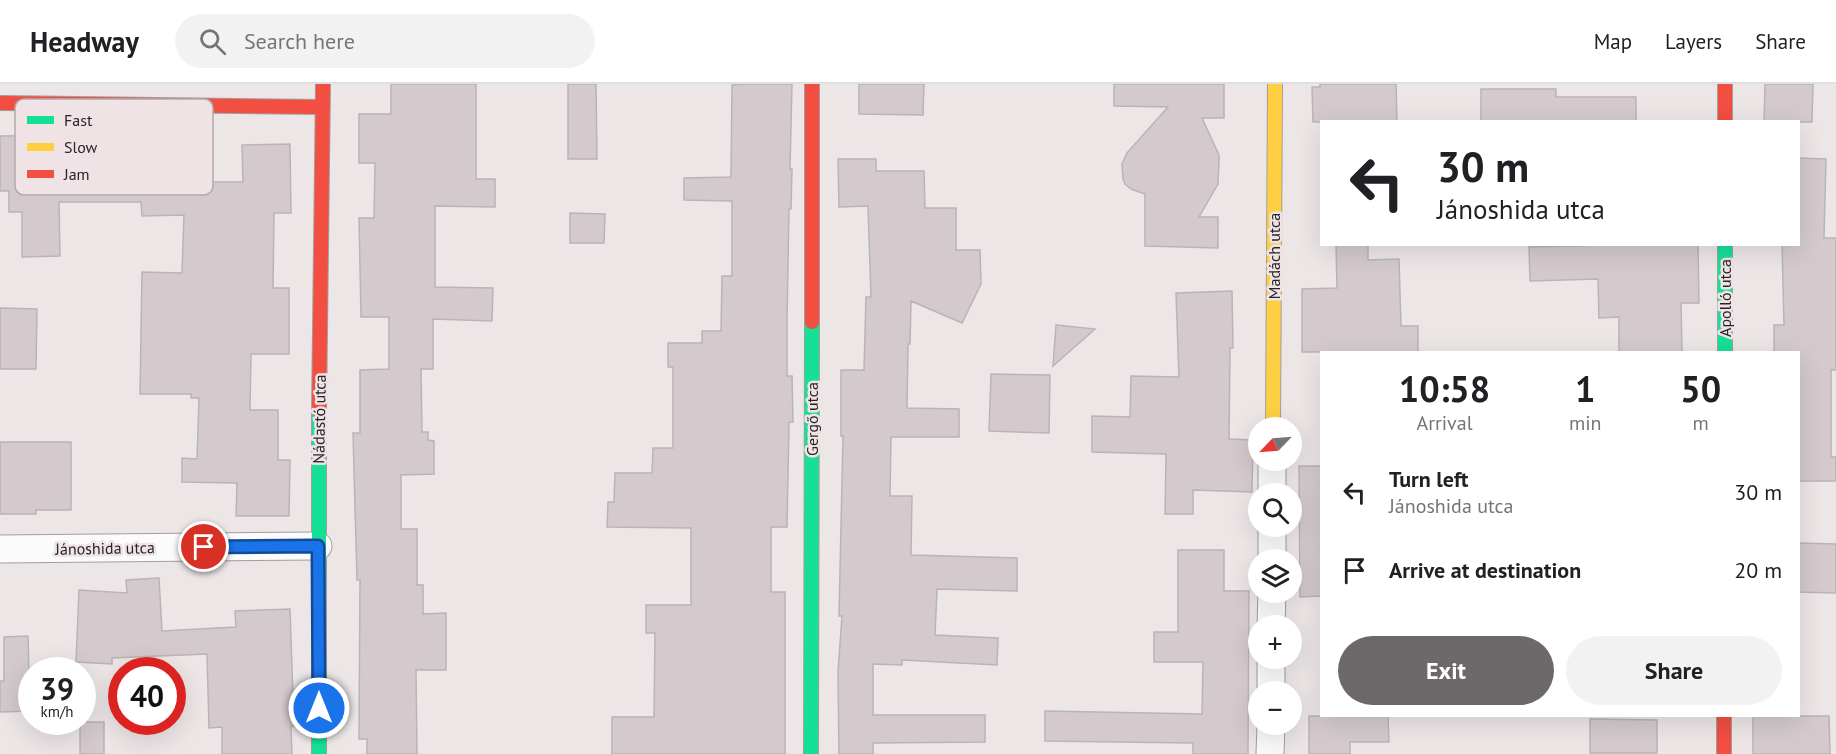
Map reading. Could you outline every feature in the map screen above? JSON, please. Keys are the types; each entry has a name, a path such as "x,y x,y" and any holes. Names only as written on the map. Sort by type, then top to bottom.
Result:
{"street":[{"name":"Nádastó utca","path":"319,754 318,546 323,84"},
{"name":"Gergő utca","path":"811,754 812,84"},
{"name":"Madách utca","path":"1273,417 1275,84"},
{"path":"1725,84 1725,120"},
{"path":"0,103 15,103"},
{"path":"213,106 323,107"},
{"name":"Apolló utca","path":"1725,246 1725,351"},
{"name":"Jánoshida utca","path":"0,549 318,546"},
{"path":"1724,717 1724,754"},
{"path":"1270,735 1270,754"}],"building":[{"path":"391,84 476,84 476,179 495,179 495,207 435,206 435,287 493,288 492,321 433,319 433,369 421,369 422,432 428,432 428,440 434,441 434,474 401,475 401,529 417,529 417,585 423,585 423,614 446,613 446,670 416,670 417,754 367,754 367,739 359,739 360,580 357,580 353,433 360,433 360,370 389,369 389,317 361,317 359,218 374,218 375,163 359,163 359,114 391,114"},
{"path":"568,84 596,84 597,159 568,159"},
{"path":"792,84 787,376 792,376 793,422 789,422 787,527 771,527 771,592 785,592 785,754 612,754 612,717 654,717 655,633 646,633 646,605 691,605 691,528 607,527 608,502 614,502 615,473 652,473 653,448 673,448 673,367 668,367 668,343 702,343 702,331 721,331 722,276 732,276 732,201 684,200 684,178 731,177 732,85"},
{"path":"859,84 924,84 923,115 859,114"},
{"path":"1114,84 1224,84 1224,118 1202,118 1219,155 1219,160 1218,184 1199,217 1218,217 1218,248 1145,246 1145,194 1125,184 1122,164 1127,153 1168,107 1114,106"},
{"path":"1320,84 1396,84 1397,120 1320,120 1320,122 1313,122 1312,87 1320,87"},
{"path":"1765,84 1813,84 1812,122 1764,120"},
{"path":"1481,89 1556,89 1556,97 1636,97 1636,120 1481,120"},
{"path":"0,136 15,136 15,195 213,195 213,182 243,182 242,145 290,144 291,213 274,213 273,288 289,288 289,354 251,354 250,410 278,410 278,460 290,460 289,516 236,516 237,483 182,482 182,458 197,459 199,398 191,398 191,394 140,394 142,272 182,273 184,215 142,216 141,202 59,202 60,256 22,257 22,212 9,212 9,191 0,191"},
{"path":"1800,158 1826,159 1824,238 1836,238 1836,370 1831,370 1831,457 1836,457 1836,481 1800,481 1800,351 1774,351 1774,325 1784,325 1782,246 1800,246"},
{"path":"838,159 876,159 876,171 924,171 925,208 956,208 956,250 980,250 981,284 962,323 911,301 907,408 959,409 959,437 891,437 890,496 912,496 911,555 1017,558 1017,591 937,589 935,635 998,638 997,665 902,660 902,665 873,664 873,715 985,715 985,742 873,743 873,754 839,754 838,672 842,616 839,616 843,436 841,436 841,370 864,370 866,297 871,297 868,206 839,207"},
{"path":"570,213 605,214 604,243 570,243"},
{"path":"1336,246 1368,246 1368,260 1399,259 1401,326 1418,326 1418,351 1302,352 1302,289 1337,288"},
{"path":"1698,246 1699,303 1681,303 1682,351 1619,351 1619,317 1599,318 1598,279 1530,281 1529,247"},
{"path":"1232,291 1233,348 1230,348 1229,439 1248,440 1248,471 1252,471 1252,483 1248,483 1248,492 1193,490 1193,514 1165,514 1166,454 1092,452 1092,416 1130,417 1131,376 1179,377 1176,293"},
{"path":"0,308 37,309 36,369 0,369"},
{"path":"1056,325 1095,329 1053,366"},
{"path":"991,374 1050,375 1049,433 989,431"},
{"path":"0,442 71,442 71,510 36,510 36,514 0,514"},
{"path":"1302,466 1320,466 1320,596 1302,597 1302,549 1300,549 1300,537 1302,537 1302,483 1299,483 1299,471 1302,471"},
{"path":"1800,543 1836,544 1836,593 1800,592"},
{"path":"1178,550 1224,550 1224,591 1248,591 1248,754 1193,754 1193,743 1045,741 1045,711 1202,714 1203,662 1154,662 1154,632 1178,632"},
{"path":"159,578 162,631 236,627 235,611 290,609 294,726 291,726 292,754 222,754 222,727 209,728 207,654 108,657 108,664 96,663 96,657 76,657 79,590 127,593 126,580"},
{"path":"28,636 29,657 18,657 18,711 0,712 0,681 4,681 4,637"},
{"path":"1309,716 1388,717 1389,742 1350,742 1350,754 1309,754"},
{"path":"1829,716 1830,754 1753,754 1753,717"},
{"path":"1590,719 1657,720 1657,753 1590,753"},
{"path":"96,722 104,722 104,754 80,754 80,735 96,735"}],"traffic: fast":[{"path":"1725,246 1725,351"},
{"path":"811,754 812,322"},
{"path":"319,411 319,754"}],"traffic: slow":[{"path":"1273,417 1275,84"}],"traffic: jam":[{"path":"319,411 323,84"},
{"path":"812,84 812,322"},
{"path":"1725,84 1725,120"},
{"path":"0,103 15,103"},
{"path":"213,106 323,107"},
{"path":"1724,717 1724,754"}],"route":[{"path":"204,547 318,546 319,708"}]}
